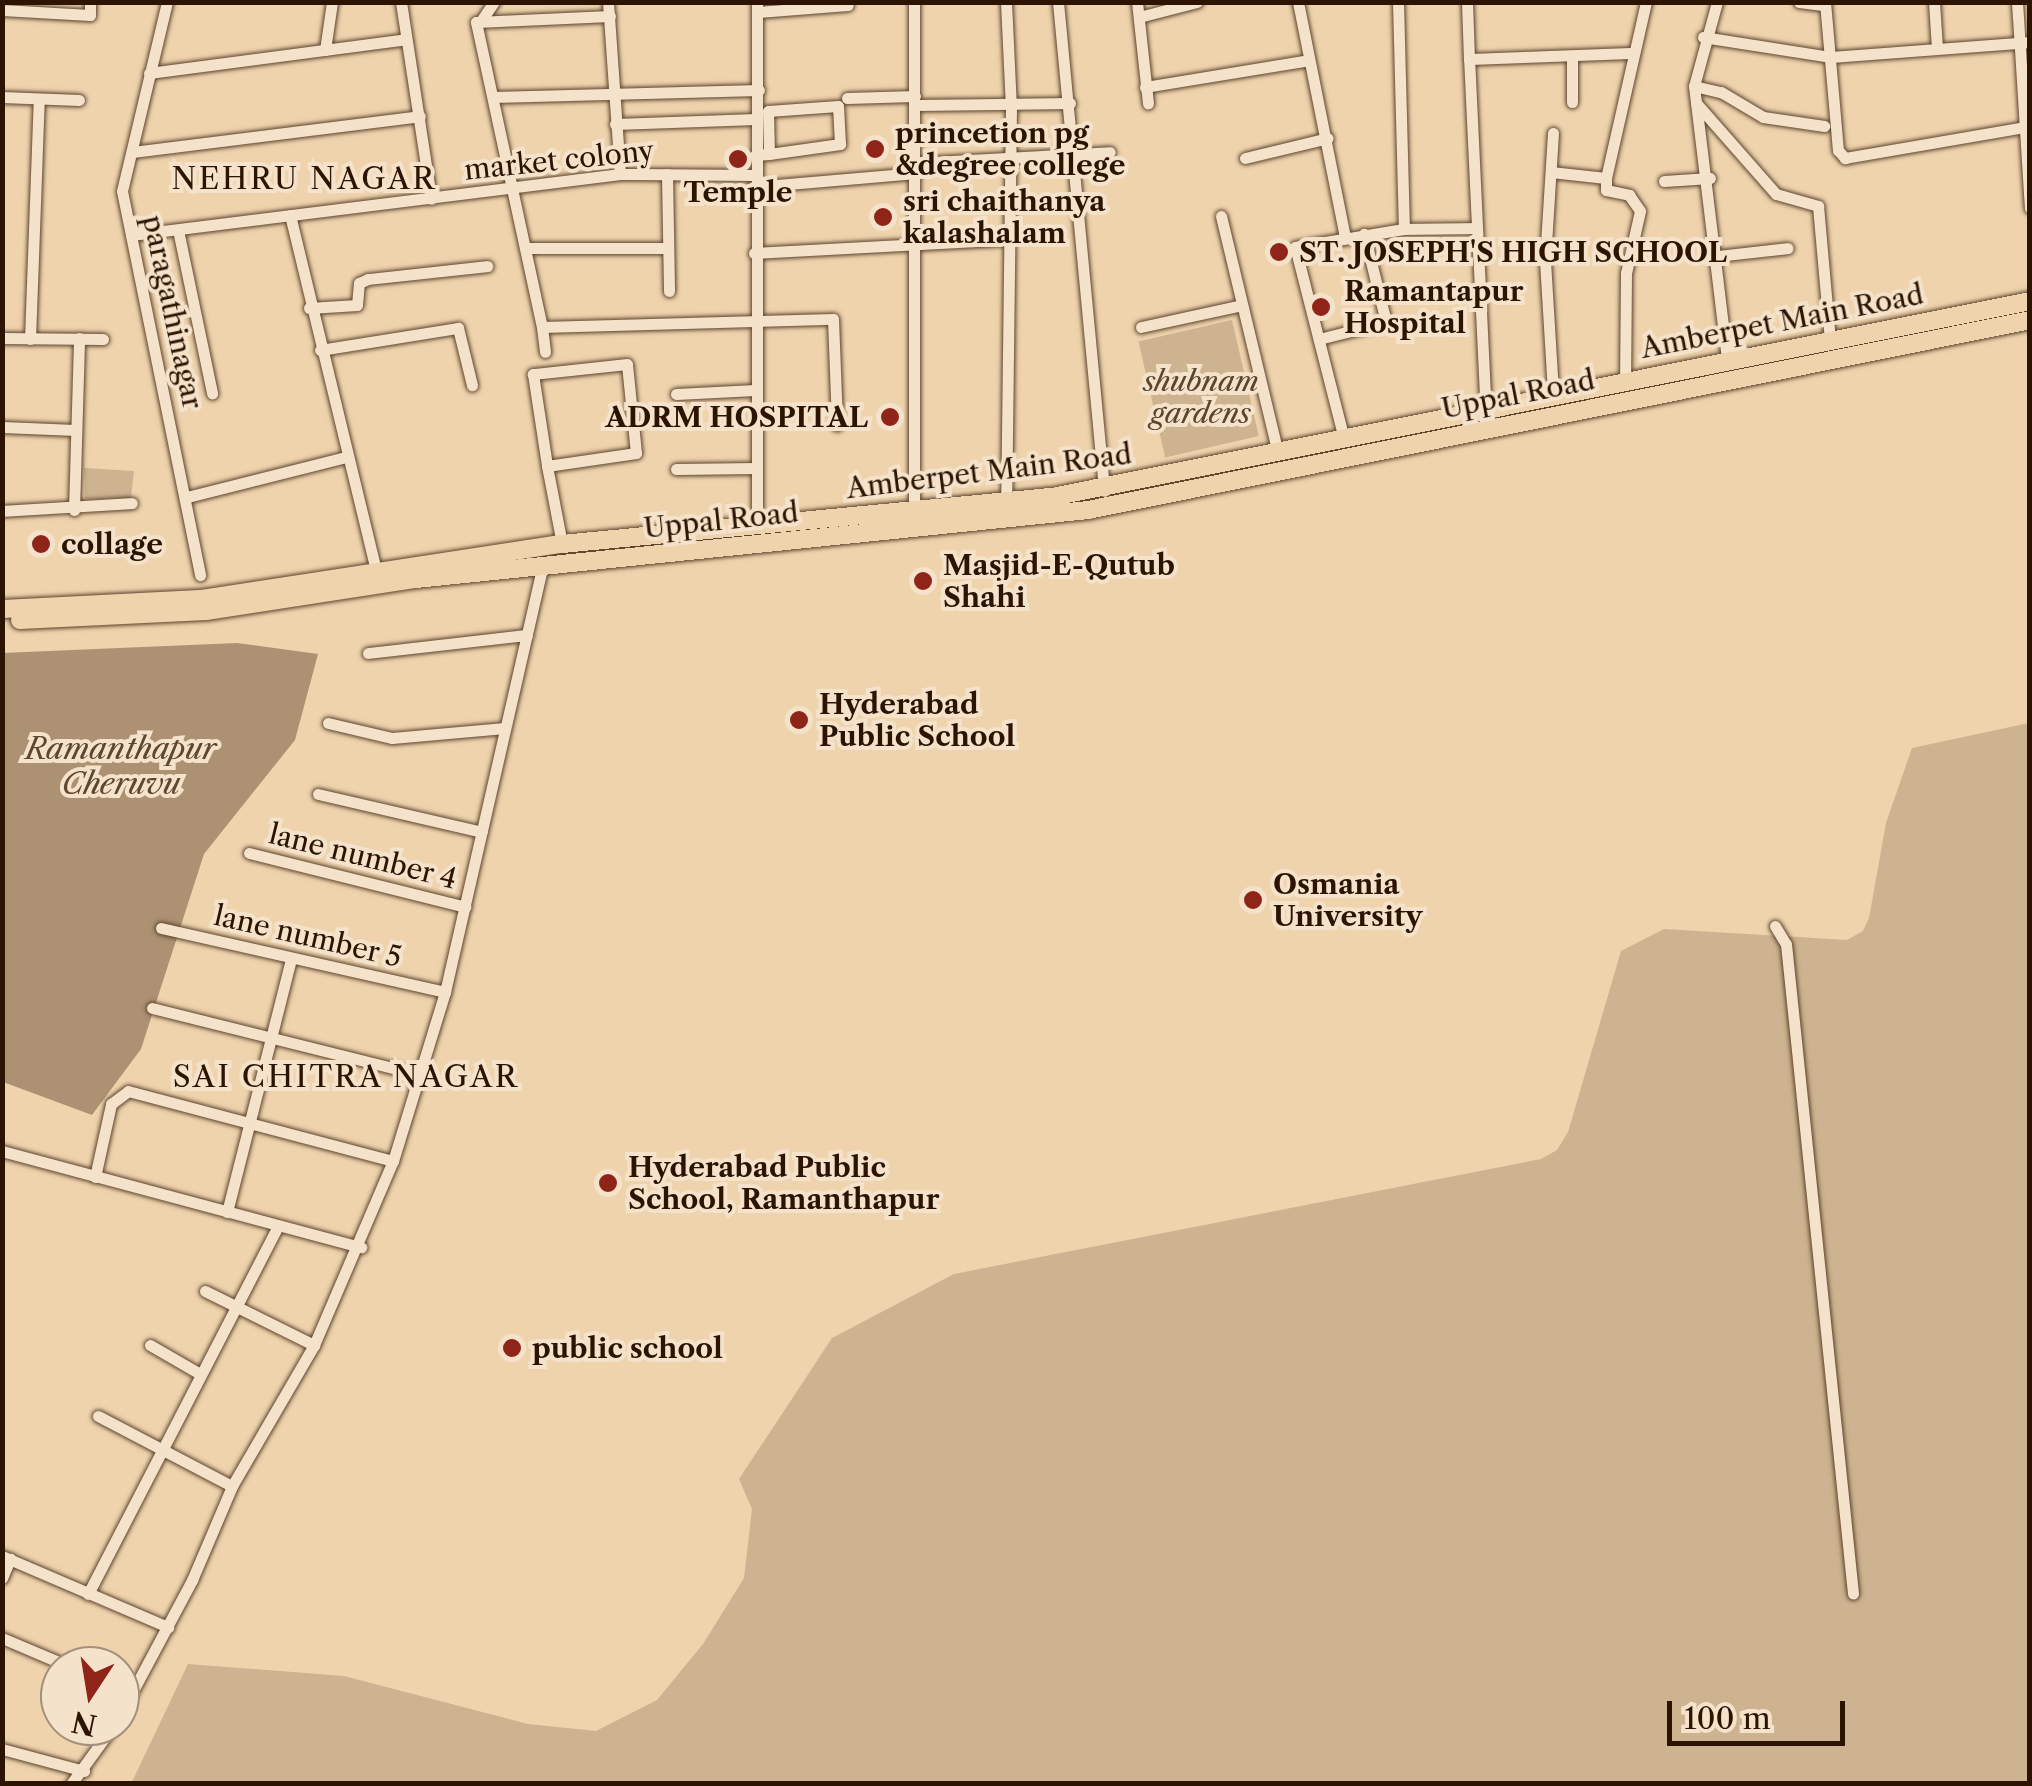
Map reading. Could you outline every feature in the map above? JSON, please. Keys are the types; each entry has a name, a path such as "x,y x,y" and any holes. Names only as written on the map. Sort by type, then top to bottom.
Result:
{"highway":[{"name":"Amberpet Main Road","path":"2,609 175,608 376,570 553,546 1006,500 1105,497 1278,453 1485,408 2030,301"},
{"name":"Uppal Road","path":"2,620 175,608 543,567 1105,497 1488,427 2030,320"}],"street":[{"path":"2,10 32,7 90,16 90,2"},
{"name":"paragathinagar","path":"167,2 122,191 200,575"},
{"path":"326,50 332,2"},
{"path":"401,2 431,199"},
{"path":"494,2 480,21 493,96 530,248 545,352"},
{"path":"608,2 620,174"},
{"path":"914,2 918,242 914,509"},
{"path":"1006,2 1011,108 1006,500"},
{"path":"1058,2 1105,497"},
{"path":"1138,2 1148,103"},
{"path":"1140,17 1197,2"},
{"path":"1298,2 1346,237"},
{"path":"1398,2 1404,229"},
{"path":"1467,2 1488,427"},
{"path":"1625,379 1626,273 1640,211 1629,195 1606,190 1606,178 1646,2"},
{"path":"1717,2 1703,37 1694,86 1710,178 1727,359"},
{"path":"1799,2 1825,4 1838,150 1845,158 2026,134"},
{"path":"1934,2 1937,48"},
{"path":"2017,2 2024,41 2030,208"},
{"path":"757,526 753,181 758,7 848,5"},
{"path":"480,21 610,16"},
{"path":"1703,37 1831,56 2024,41"},
{"path":"149,73 406,39"},
{"path":"1469,59 1572,58 1632,52"},
{"path":"1572,58 1572,102"},
{"path":"1145,87 1309,60"},
{"path":"1694,86 1724,93 1763,116 1824,126"},
{"path":"493,96 758,90"},
{"path":"2,98 79,100"},
{"path":"30,339 39,98"},
{"path":"847,98 1011,108 1070,103"},
{"path":"1695,102 1772,191 1818,206 1830,341"},
{"path":"755,155 769,154 840,144 838,106 768,111 769,154"},
{"path":"132,152 420,116"},
{"path":"615,124 756,119"},
{"path":"1553,133 1545,261 1553,394"},
{"path":"1245,158 1328,138"},
{"name":"market colony","path":"132,235 620,174 753,181 1110,152"},
{"path":"1551,172 1606,178"},
{"path":"667,174 669,291"},
{"path":"1664,180 1710,178"},
{"path":"290,215 309,308 376,570"},
{"path":"1221,216 1278,453"},
{"path":"1344,439 1294,248 1404,229 1476,228"},
{"path":"178,230 212,392"},
{"path":"1319,340 1386,322 1364,234"},
{"path":"754,253 1009,238"},
{"path":"530,248 667,248"},
{"path":"1716,256 1788,248"},
{"path":"309,308 357,305 359,283 368,278 486,266"},
{"path":"1141,327 1242,304"},
{"path":"542,327 834,319 837,425"},
{"path":"320,350 458,328 472,385"},
{"path":"2,338 103,339"},
{"path":"74,510 78,338"},
{"path":"140,1681 232,1486 314,1345 361,1248 421,1075 466,907 543,567 553,546 547,466 533,374 627,364 636,453 547,466"},
{"path":"676,394 755,390"},
{"path":"2,427 76,430"},
{"path":"187,498 346,457"},
{"path":"676,469 756,468"},
{"path":"2,511 74,510 132,503"},
{"path":"368,654 528,634"},
{"path":"328,723 392,738 505,728"},
{"path":"318,794 482,832"},
{"name":"lane number 4","path":"248,852 466,907"},
{"path":"1775,926 1786,944 1853,1594"},
{"name":"lane number 5","path":"161,928 444,992"},
{"path":"227,1212 292,958"},
{"path":"152,1008 421,1075"},
{"path":"95,1176 110,1104 128,1091 393,1161"},
{"path":"2,1151 361,1248"},
{"path":"88,1594 278,1226"},
{"path":"206,1291 314,1345"},
{"path":"150,1345 200,1374"},
{"path":"98,1416 232,1486"},
{"path":"2,1578 6,1557 168,1627"},
{"path":"2,1638 40,1654"},
{"path":"71,1784 100,1746"},
{"path":"2,1749 84,1770"}],"green space":[{"name":"shubnam gardens","path":"1232,320 1259,436 1165,458 1138,342"},
{"path":"84,468 134,471 131,498 85,499"},
{"path":"2029,723 2029,1783 131,1784 188,1664 344,1676 528,1724 596,1731 657,1700 703,1644 744,1578 752,1509 739,1479 832,1338 954,1274 1541,1159 1557,1150 1568,1132 1621,951 1664,929 1847,940 1863,931 1869,918 1886,823 1912,748"}],"water":[{"name":"Ramanthapur Cheruvu","path":"237,643 318,654 295,740 204,854 141,1049 92,1115 3,1082 2,653"}],"place":[{"name":"princetion pg &degree college","path":"875,149"},
{"name":"Temple","path":"738,159"},
{"name":"sri chaithanya kalashalam","path":"883,217"},
{"name":"ST. JOSEPH'S HIGH SCHOOL","path":"1279,252"},
{"name":"Ramantapur Hospital","path":"1321,307"},
{"name":"ADRM HOSPITAL","path":"890,417"},
{"name":"collage","path":"41,544"},
{"name":"Masjid-E-Qutub Shahi","path":"923,581"},
{"name":"Hyderabad Public School","path":"799,720"},
{"name":"Osmania University","path":"1253,900"},
{"name":"Hyderabad Public School, Ramanthapur","path":"608,1183"},
{"name":"public school","path":"512,1348"}],"district":[{"name":"NEHRU NAGAR","path":"304,179"},
{"name":"SAI CHITRA NAGAR","path":"346,1077"}]}
